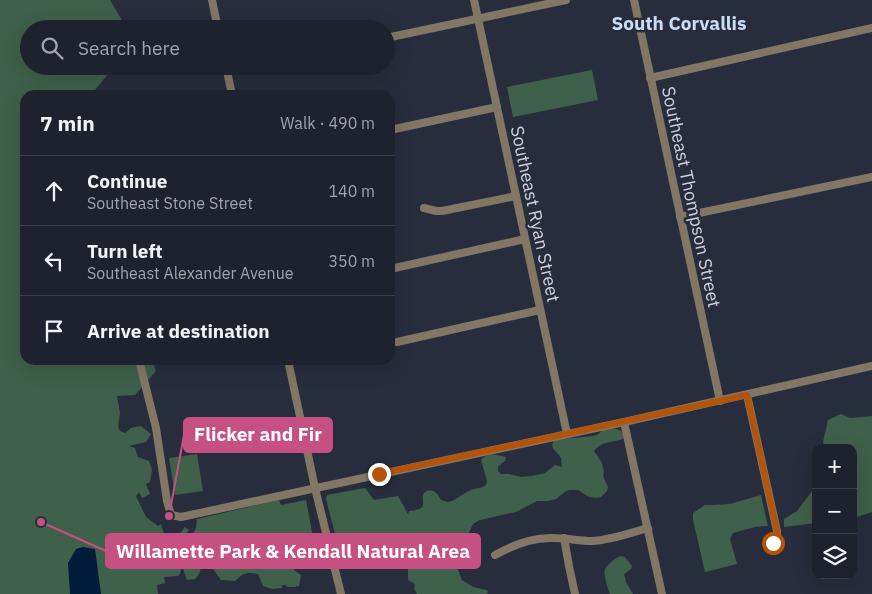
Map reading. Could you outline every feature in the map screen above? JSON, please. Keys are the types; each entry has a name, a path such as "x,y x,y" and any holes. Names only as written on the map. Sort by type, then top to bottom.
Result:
{"street":[{"path":"212,0 216,20"},
{"name":"Southeast Ryan Street","path":"474,0 567,434"},
{"path":"395,36 566,0"},
{"name":"Southeast Thompson Street","path":"634,0 720,401"},
{"path":"650,78 872,28"},
{"path":"228,75 231,90"},
{"path":"395,129 497,107"},
{"path":"680,217 872,176"},
{"path":"424,208 442,211 516,196"},
{"path":"395,268 526,239"},
{"path":"396,342 540,310"},
{"path":"140,365 156,428 167,501 171,514 181,517 624,422 872,366"},
{"path":"289,365 315,488 341,594"},
{"path":"747,395 777,531 773,543"},
{"path":"624,422 662,594"},
{"path":"495,555 510,547 534,540 564,538 593,541 648,528"},
{"path":"564,538 575,594"}],"green space":[{"path":"0,0 110,0 122,20 20,20 20,75 107,75 95,90 20,90 20,365 154,365 156,371 135,395 117,396 120,413 118,426 120,431 125,433 131,428 141,426 151,434 146,442 129,446 135,448 138,457 149,461 152,470 150,482 146,484 150,494 142,498 139,492 136,496 146,517 158,526 161,524 164,534 161,536 179,535 185,527 189,530 183,544 188,543 196,528 197,519 279,500 281,505 306,500 315,548 318,550 315,554 304,556 302,559 303,565 293,566 294,570 301,575 299,586 294,587 282,585 282,588 272,589 263,586 258,574 251,573 243,575 235,581 221,580 210,565 213,559 209,559 202,565 195,579 187,580 182,566 178,576 164,577 165,583 157,585 158,594 0,594"},
{"path":"592,70 598,100 513,117 507,87"},
{"path":"841,414 850,418 872,416 872,512 857,517 857,444 823,444 828,420"},
{"path":"610,428 621,431 624,435 623,439 603,444 594,451 602,463 603,476 608,487 601,497 589,497 578,490 570,490 556,499 537,501 516,512 480,520 473,524 458,549 456,565 462,580 473,587 489,592 486,594 417,594 414,589 415,584 408,580 408,568 397,552 349,562 341,557 326,499 327,495 365,488 374,500 398,496 408,514 409,511 422,507 423,496 426,491 434,492 441,500 448,502 471,490 486,485 487,481 481,460 483,457 493,455 506,457 505,461 498,467 498,471 501,474 521,477 532,476 545,473 555,465 562,467 561,458 552,446 554,440 593,436"},
{"path":"197,454 203,491 175,495 169,458"},
{"path":"812,491 812,524 784,527 784,519 797,511"},
{"path":"761,495 768,526 755,527 733,533 730,539 737,564 705,572 693,513 705,505 730,504"},
{"path":"621,556 625,557 632,566 624,574 633,594 610,594 608,589 605,569 612,561"}],"water":[{"path":"83,547 95,549 101,594 70,594 68,563 76,549"}],"place":[{"name":"Flicker and Fir","path":"169,516"},
{"name":"Willamette Park & Kendall Natural Area","path":"41,522"}],"district":[{"name":"South Corvallis","path":"679,23"}],"route":[{"path":"379,474 747,395 777,531 773,543"}]}
